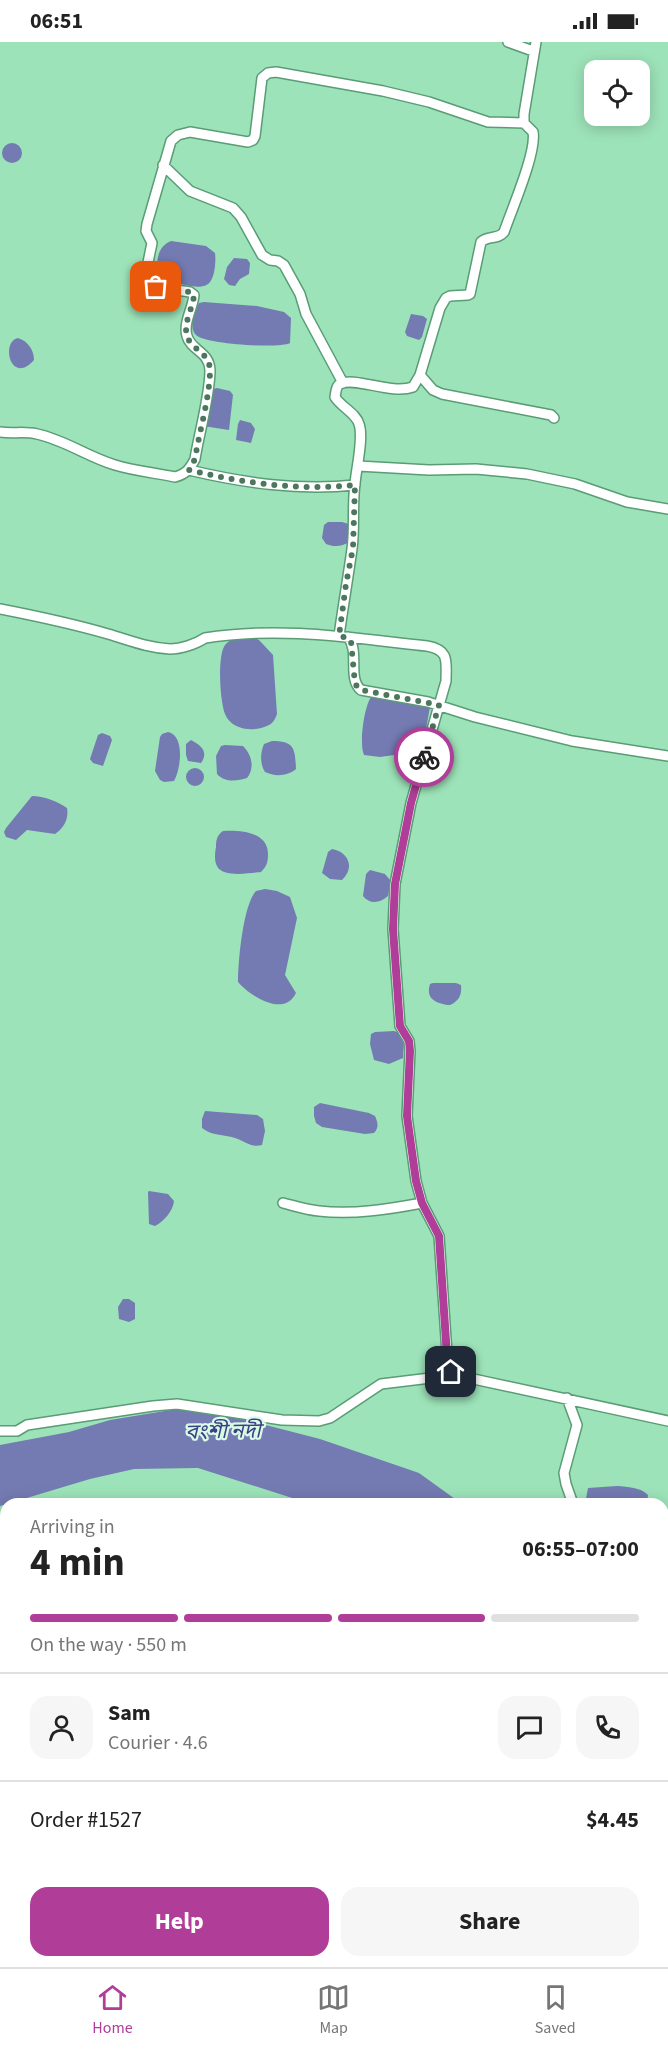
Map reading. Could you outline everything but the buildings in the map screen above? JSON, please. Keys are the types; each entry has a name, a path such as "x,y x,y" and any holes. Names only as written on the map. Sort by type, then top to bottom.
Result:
{"street":[{"path":"508,42 534,46 524,123"},
{"path":"0,432 21,431 39,435 72,445 115,465 175,477 184,475 189,470 195,459 210,368 206,357 190,343 186,336 194,295 190,292 156,287 146,277 152,243 146,231 147,224 171,141 178,135 190,132 248,142 253,140 262,78 268,73 276,72 429,102 488,122 524,123 533,132 534,141 504,232 499,237 485,238 481,242 470,294 450,296 444,301 420,375 412,387 392,390 355,382 343,382 339,385 335,397 340,405 354,415 359,424 353,548 346,584 344,637 352,646 355,684 361,690 439,705 476,717 572,741 668,756"},
{"path":"163,165 190,191 233,208 241,217 262,255 284,266 300,294 306,314 343,382"},
{"path":"420,375 433,390 442,394 551,415 554,418"},
{"path":"358,466 429,470 476,469 527,474 574,484 627,502 668,508"},
{"path":"189,470 269,485 326,488 355,485"},
{"path":"0,609 108,634 149,647 174,649 205,638 251,632 313,633 436,647 443,652 446,662 446,681 411,803 395,884 393,929 400,1026 409,1041 410,1051 407,1116 416,1181 422,1203 439,1236 447,1364 449,1371 455,1375"},
{"path":"283,1203 333,1212 422,1203"},
{"path":"0,1431 17,1431 27,1425 177,1404 282,1420 319,1421 330,1419 381,1384 455,1375 668,1421"},
{"path":"567,1398 577,1430 564,1473 570,1498"}],"water":[{"path":"12,143 19,146 22,153 19,160 12,163 5,160 2,153 5,146"},
{"path":"171,241 206,246 215,253 215,268 210,282 200,287 192,286 159,274 157,264 160,250"},
{"path":"234,258 247,259 250,263 249,274 240,279 235,286 229,285 224,279 227,267"},
{"path":"199,303 257,306 284,312 291,318 290,343 272,346 242,345 202,338 194,332 192,323"},
{"path":"411,314 427,319 419,340 407,336 405,332"},
{"path":"18,338 30,346 33,353 34,360 26,367 14,366 9,354 13,341"},
{"path":"213,389 230,391 233,395 229,430 203,426"},
{"path":"240,420 251,423 255,429 251,443 236,440"},
{"path":"328,522 349,524 349,542 337,546 326,544 322,538 324,525"},
{"path":"251,636 259,640 273,655 277,714 270,725 251,729 236,726 228,719 223,708 220,679 222,651 225,645 233,639"},
{"path":"371,697 412,701 430,707 422,751 380,757 364,755 363,726"},
{"path":"168,732 177,739 180,761 174,781 164,782 160,780 155,771 160,737"},
{"path":"102,733 110,736 112,740 103,766 93,763 90,759 98,735"},
{"path":"191,740 203,749 204,755 201,763 188,761 186,744"},
{"path":"280,741 292,748 296,769 281,775 265,772 261,762 262,751 264,744"},
{"path":"221,746 243,746 246,750 252,766 247,778 227,780 217,774 216,756"},
{"path":"191,768 199,768 204,773 202,784 191,786 186,781 186,773"},
{"path":"32,796 50,799 67,808 63,826 55,834 27,830 16,840 6,837 4,832 6,828"},
{"path":"223,831 245,832 264,841 268,859 261,872 237,874 220,870 216,864 215,854 217,838"},
{"path":"332,849 343,853 348,861 348,871 342,880 330,879 322,873 328,852"},
{"path":"370,870 385,874 391,881 388,896 382,900 372,902 363,896 366,874"},
{"path":"265,889 290,897 297,918 285,975 296,993 284,1004 267,1002 258,998 238,982 240,948 248,908 256,891"},
{"path":"430,984 461,985 461,992 456,1002 450,1005 433,1000 429,989"},
{"path":"394,1031 400,1033 404,1041 403,1058 389,1064 374,1060 370,1044 371,1034"},
{"path":"320,1103 369,1113 375,1116 377,1129 374,1133 365,1134 322,1127 316,1123 314,1116 314,1107"},
{"path":"205,1111 257,1115 263,1119 265,1131 262,1145 251,1145 235,1138 206,1131 202,1128"},
{"path":"149,1191 168,1194 174,1201 168,1215 155,1226 149,1224"},
{"path":"123,1299 129,1299 135,1303 135,1319 129,1322 119,1319 118,1307"},
{"name":"বংশী নদী","path":"177,1409 231,1416 320,1439 419,1473 454,1498 292,1498 198,1468 134,1469 90,1479 27,1498 0,1498 0,1445 69,1432 110,1420"},
{"path":"617,1486 634,1488 645,1492 648,1498 586,1498 588,1488"}],"way so far":[{"path":"156,287 190,292 194,295 186,336 190,343 206,357 210,368 195,459 189,470 269,485 326,488 355,485 353,548 339,636 351,641 355,684 361,690 439,705 424,757"}],"route":[{"path":"424,757 411,803 395,884 393,929 400,1026 409,1041 410,1051 407,1116 416,1181 422,1203 439,1236 448,1368 451,1372"}]}
